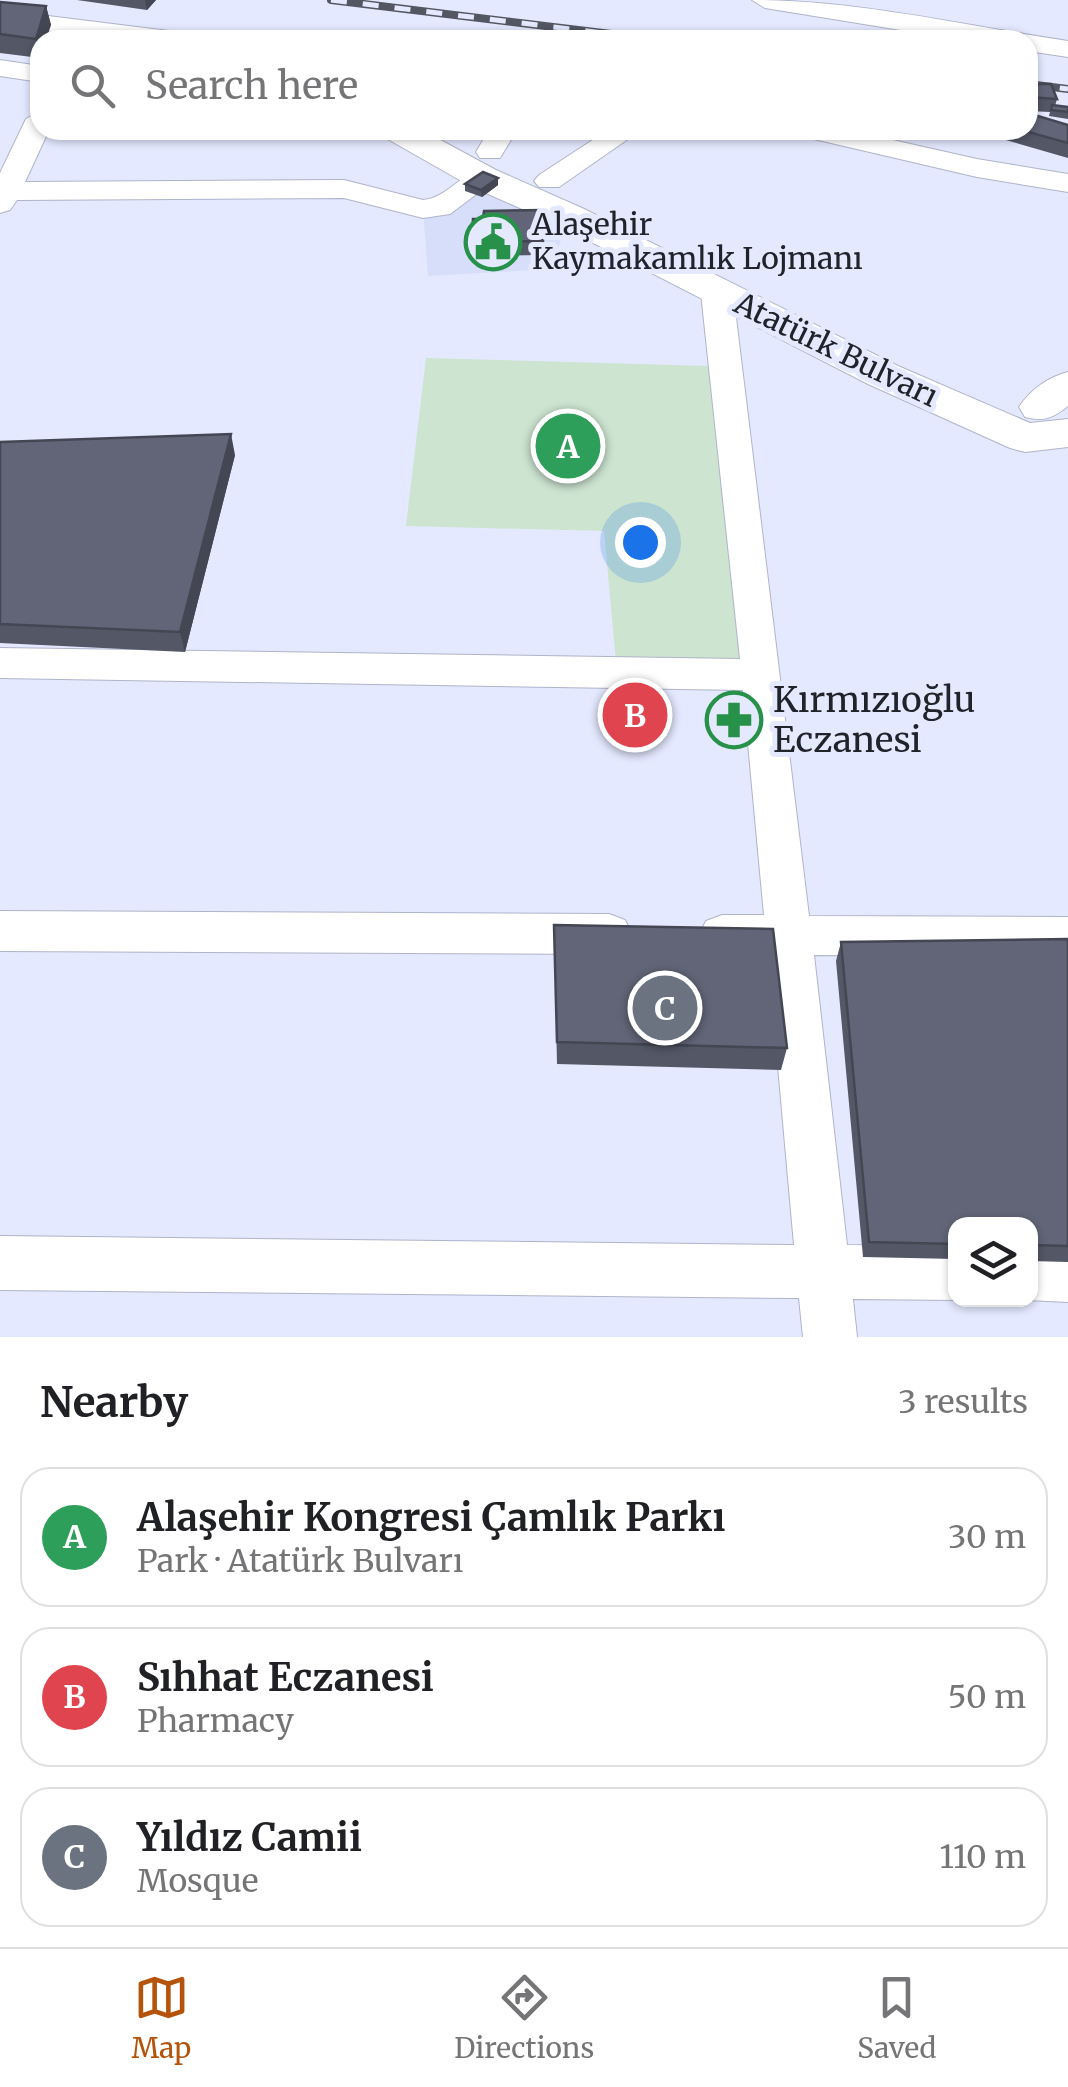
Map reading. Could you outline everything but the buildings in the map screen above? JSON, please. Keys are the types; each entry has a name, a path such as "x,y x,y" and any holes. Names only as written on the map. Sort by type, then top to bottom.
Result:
{"main road":[{"name":"Atatürk Bulvarı","path":"438,140 492,153 569,216 883,375 1025,438 1061,406"},
{"name":"Atatürk Bulvarı","path":"467,140 946,388 990,402 1061,406"}],"street":[{"path":"765,0 824,5 956,30"},
{"path":"0,18 62,30"},
{"path":"1038,45 1068,50"},
{"path":"0,68 30,72"},
{"path":"30,138 4,189 344,189 423,209 439,208 492,153"},
{"path":"549,181 612,140"},
{"path":"855,140 977,168 1068,183"},
{"path":"717,293 762,676 830,1337"},
{"path":"0,663 762,676"},
{"path":"0,931 1068,937"},
{"path":"0,1262 948,1274"},
{"path":"1038,1274 1068,1275"}],"shaded area":[{"name":"Alaşehir Kaymakamlık Lojmanı","path":"483,178 569,216 551,269 428,276 423,209"}],"green space":[{"path":"426,358 709,366 750,663 616,662 604,531 406,526"}],"railway":[{"path":"331,0 578,30"},
{"path":"1038,85 1068,89"}],"place":[{"name":"Alaşehir Kaymakamlık Lojmanı","path":"493,242"},
{"name":"Alaşehir Kongresi Çamlık Parkı","path":"568,446"},
{"name":"Sıhhat Eczanesi","path":"635,715"},
{"name":"Kırmızıoğlu Eczanesi","path":"734,720"},
{"name":"Yıldız Camii","path":"665,1008"}]}
